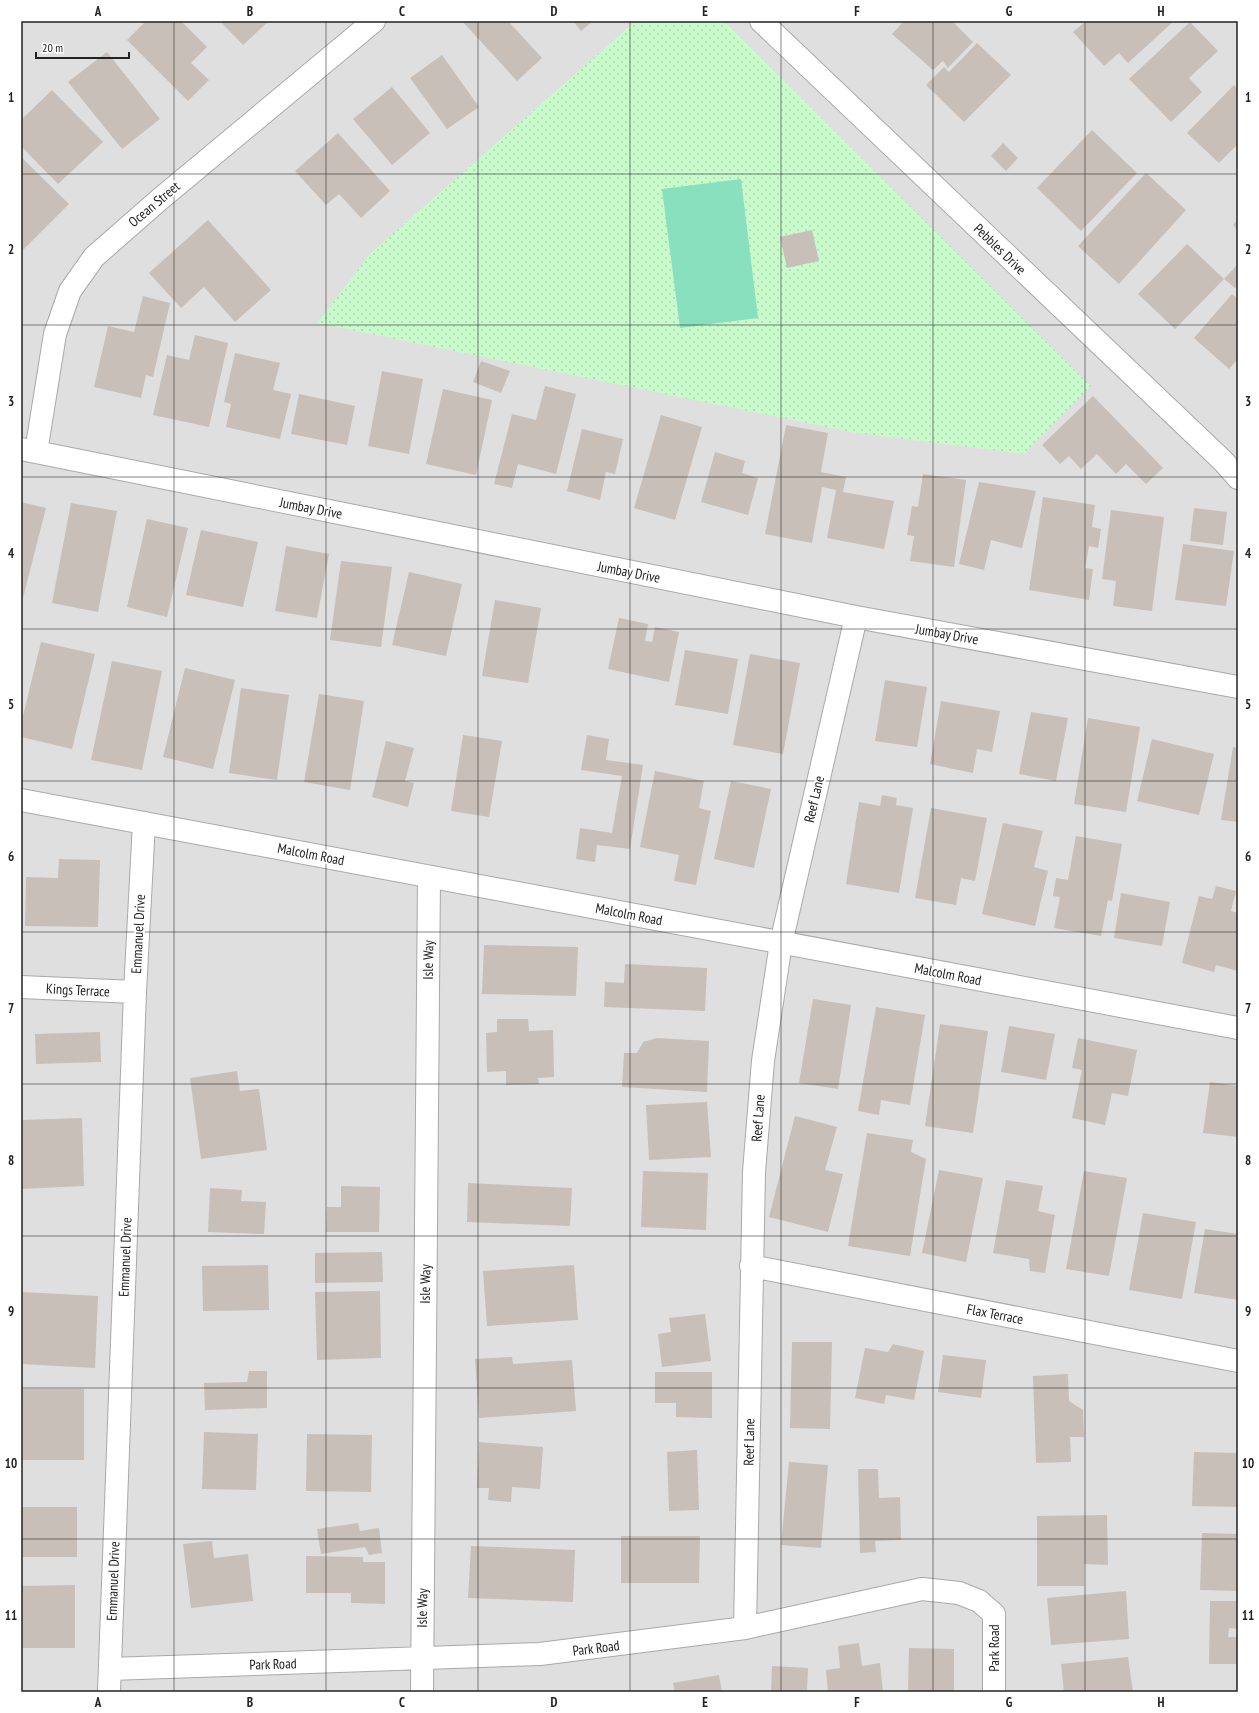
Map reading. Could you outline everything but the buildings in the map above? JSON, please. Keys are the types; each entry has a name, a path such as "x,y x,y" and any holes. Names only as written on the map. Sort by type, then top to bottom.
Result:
{"street":[{"name":"Ocean Street","path":"28,451 55,334 70,291 94,257 159,200 374,21"},
{"name":"Pebbles Drive","path":"761,21 1223,461 1238,478"},
{"name":"Jumbay Drive","path":"28,451 856,617 1238,687"},
{"name":"Reef Lane","path":"746,1628 754,1172 762,1061 781,942 856,617"},
{"name":"Malcolm Road","path":"21,800 1238,1028"},
{"name":"Emmanuel Drive","path":"109,1692 135,992 144,823"},
{"name":"Isle Way","path":"422,1692 429,877"},
{"name":"Kings Terrace","path":"21,987 135,992"},
{"name":"Flax Terrace","path":"752,1266 1238,1361"},
{"name":"Park Road","path":"110,1669 540,1654 746,1628 922,1589 959,1593 979,1600 994,1614 994,1692"}],"shaded area":[{"path":"21,21 1238,21 1238,1692 21,1692"}],"green space":[{"path":"636,21 724,21 1091,386 1024,454 856,433 317,323 371,253"},
{"path":"741,179 758,318 680,328 662,189"}]}
